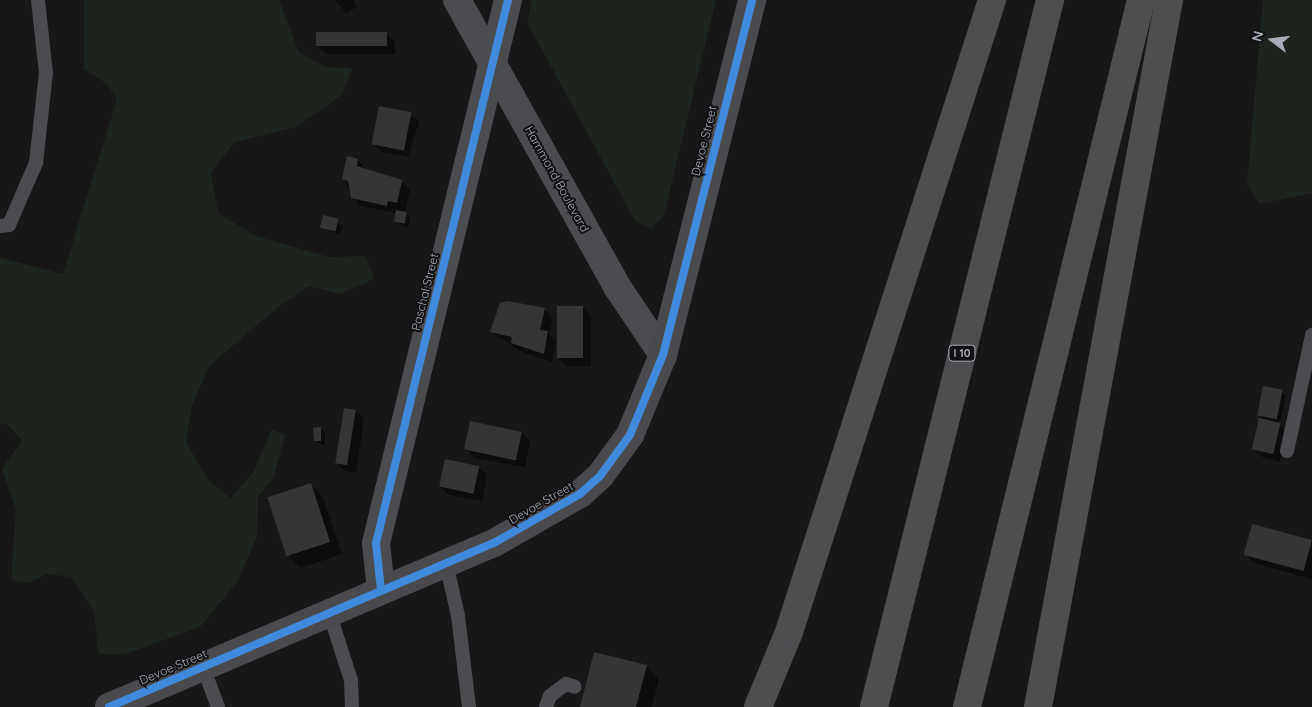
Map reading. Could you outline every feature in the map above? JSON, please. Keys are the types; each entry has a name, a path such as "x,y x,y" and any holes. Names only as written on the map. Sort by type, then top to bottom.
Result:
{"highway":[{"path":"758,707 789,632 992,0"},
{"name":"I 10","path":"874,707 1050,0"},
{"path":"967,707 1141,0"},
{"path":"1038,707 1169,0"}],"street":[{"name":"Hammond Boulevard","path":"457,0 618,288 663,355"},
{"name":"Paschal Street","path":"380,590 376,543 508,0"},
{"name":"Devoe Street","path":"110,707 380,590 494,543 580,494 600,476 630,435 663,355 752,0"}],"lane":[{"path":"0,226 8,225 36,163 46,73 38,0"},
{"path":"1287,451 1312,335"},
{"path":"446,563 458,616 469,707"},
{"path":"329,612 351,680 352,707"},
{"path":"203,667 218,707"},
{"path":"546,707 550,696 566,684 575,687"}],"shaded area":[{"path":"84,0 279,0 299,52 326,67 352,68 343,94 296,127 235,142 211,172 218,213 256,236 329,257 366,256 374,279 340,294 309,286 277,308 209,366 192,406 186,442 208,480 231,498 254,471 272,429 285,435 273,479 258,496 257,537 237,582 200,627 125,654 98,654 94,611 71,577 47,574 28,583 11,580 16,509 2,469 22,440 7,424 0,425 0,258 63,274 117,99 107,84 84,69"},
{"path":"532,0 716,0 664,215 651,229 635,221 527,22"},
{"path":"1263,0 1312,0 1312,193 1259,204 1247,183"}],"building":[{"path":"316,32 387,32 387,46 316,46"},
{"path":"379,106 411,112 404,151 372,144"},
{"path":"347,156 358,159 357,166 402,180 397,203 388,201 387,206 351,198 348,181 342,179"},
{"path":"396,210 407,212 405,224 394,222"},
{"path":"323,215 339,219 335,231 320,228"},
{"path":"508,301 545,308 540,330 548,331 544,354 511,343 512,337 490,332 500,303"},
{"path":"557,306 583,306 583,358 557,358"},
{"path":"1263,386 1283,390 1277,419 1257,415"},
{"path":"344,408 356,410 347,465 335,463"},
{"path":"1259,418 1280,423 1273,454 1252,449"},
{"path":"470,421 522,432 516,460 464,449"},
{"path":"321,427 321,441 314,441 313,428"},
{"path":"445,459 479,466 473,494 439,486"},
{"path":"311,483 330,542 286,556 267,497"},
{"path":"1252,524 1312,540 1304,571 1244,555"},
{"path":"594,652 647,665 636,707 580,707"}],"cycle path":[{"path":"381,590 376,543 508,0"},
{"path":"109,707 494,543 580,494 600,476 630,435 663,355 752,0"}]}
